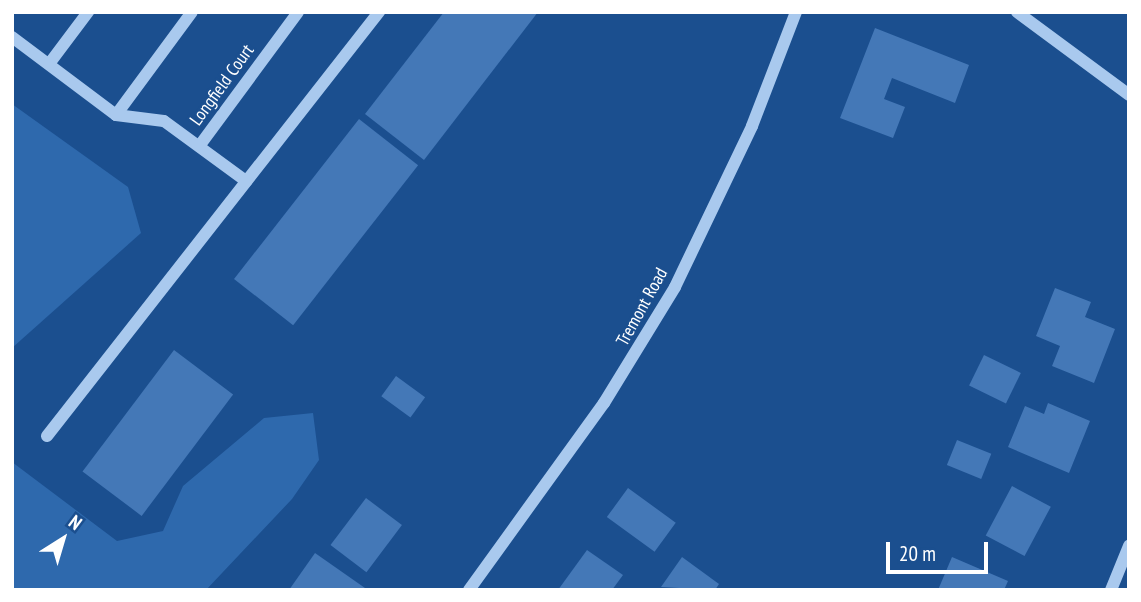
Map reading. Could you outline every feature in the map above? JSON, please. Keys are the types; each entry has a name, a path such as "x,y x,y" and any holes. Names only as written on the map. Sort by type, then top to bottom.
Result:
{"street":[{"path":"49,64 88,12"},
{"path":"116,115 192,12"},
{"name":"Longfield Court","path":"200,145 298,12"},
{"path":"47,436 379,12"},
{"name":"Tremont Road","path":"469,590 604,403 675,286 752,126 796,12"},
{"path":"1017,12 1129,95"},
{"path":"12,37 116,115 164,121 246,181"},
{"path":"1111,590 1129,546"}],"shaded area":[{"path":"12,104 128,187 141,233 12,348"},
{"path":"313,413 319,460 292,499 206,590 12,590 12,462 117,541 163,531 183,486 264,418"}],"building":[{"path":"444,12 538,12 424,160 365,114"},
{"path":"875,28 969,65 955,103 892,78 884,99 905,107 893,138 840,118"},
{"path":"359,119 418,165 293,325 234,279"},
{"path":"1055,288 1091,302 1085,317 1115,329 1094,383 1052,366 1060,346 1036,336"},
{"path":"174,350 233,395 142,516 83,471"},
{"path":"984,355 1021,373 1006,404 969,386"},
{"path":"396,376 425,397 410,417 381,396"},
{"path":"1048,403 1090,421 1069,473 1008,447 1025,406 1044,414"},
{"path":"957,440 991,454 981,479 947,465"},
{"path":"1012,486 1051,507 1025,556 986,535"},
{"path":"628,488 676,523 655,552 607,517"},
{"path":"366,498 402,525 366,572 330,545"},
{"path":"587,550 623,575 612,590 558,590"},
{"path":"315,553 365,588 289,590"},
{"path":"682,557 719,584 715,590 661,587"},
{"path":"952,557 1008,581 1004,590 938,590"}]}
